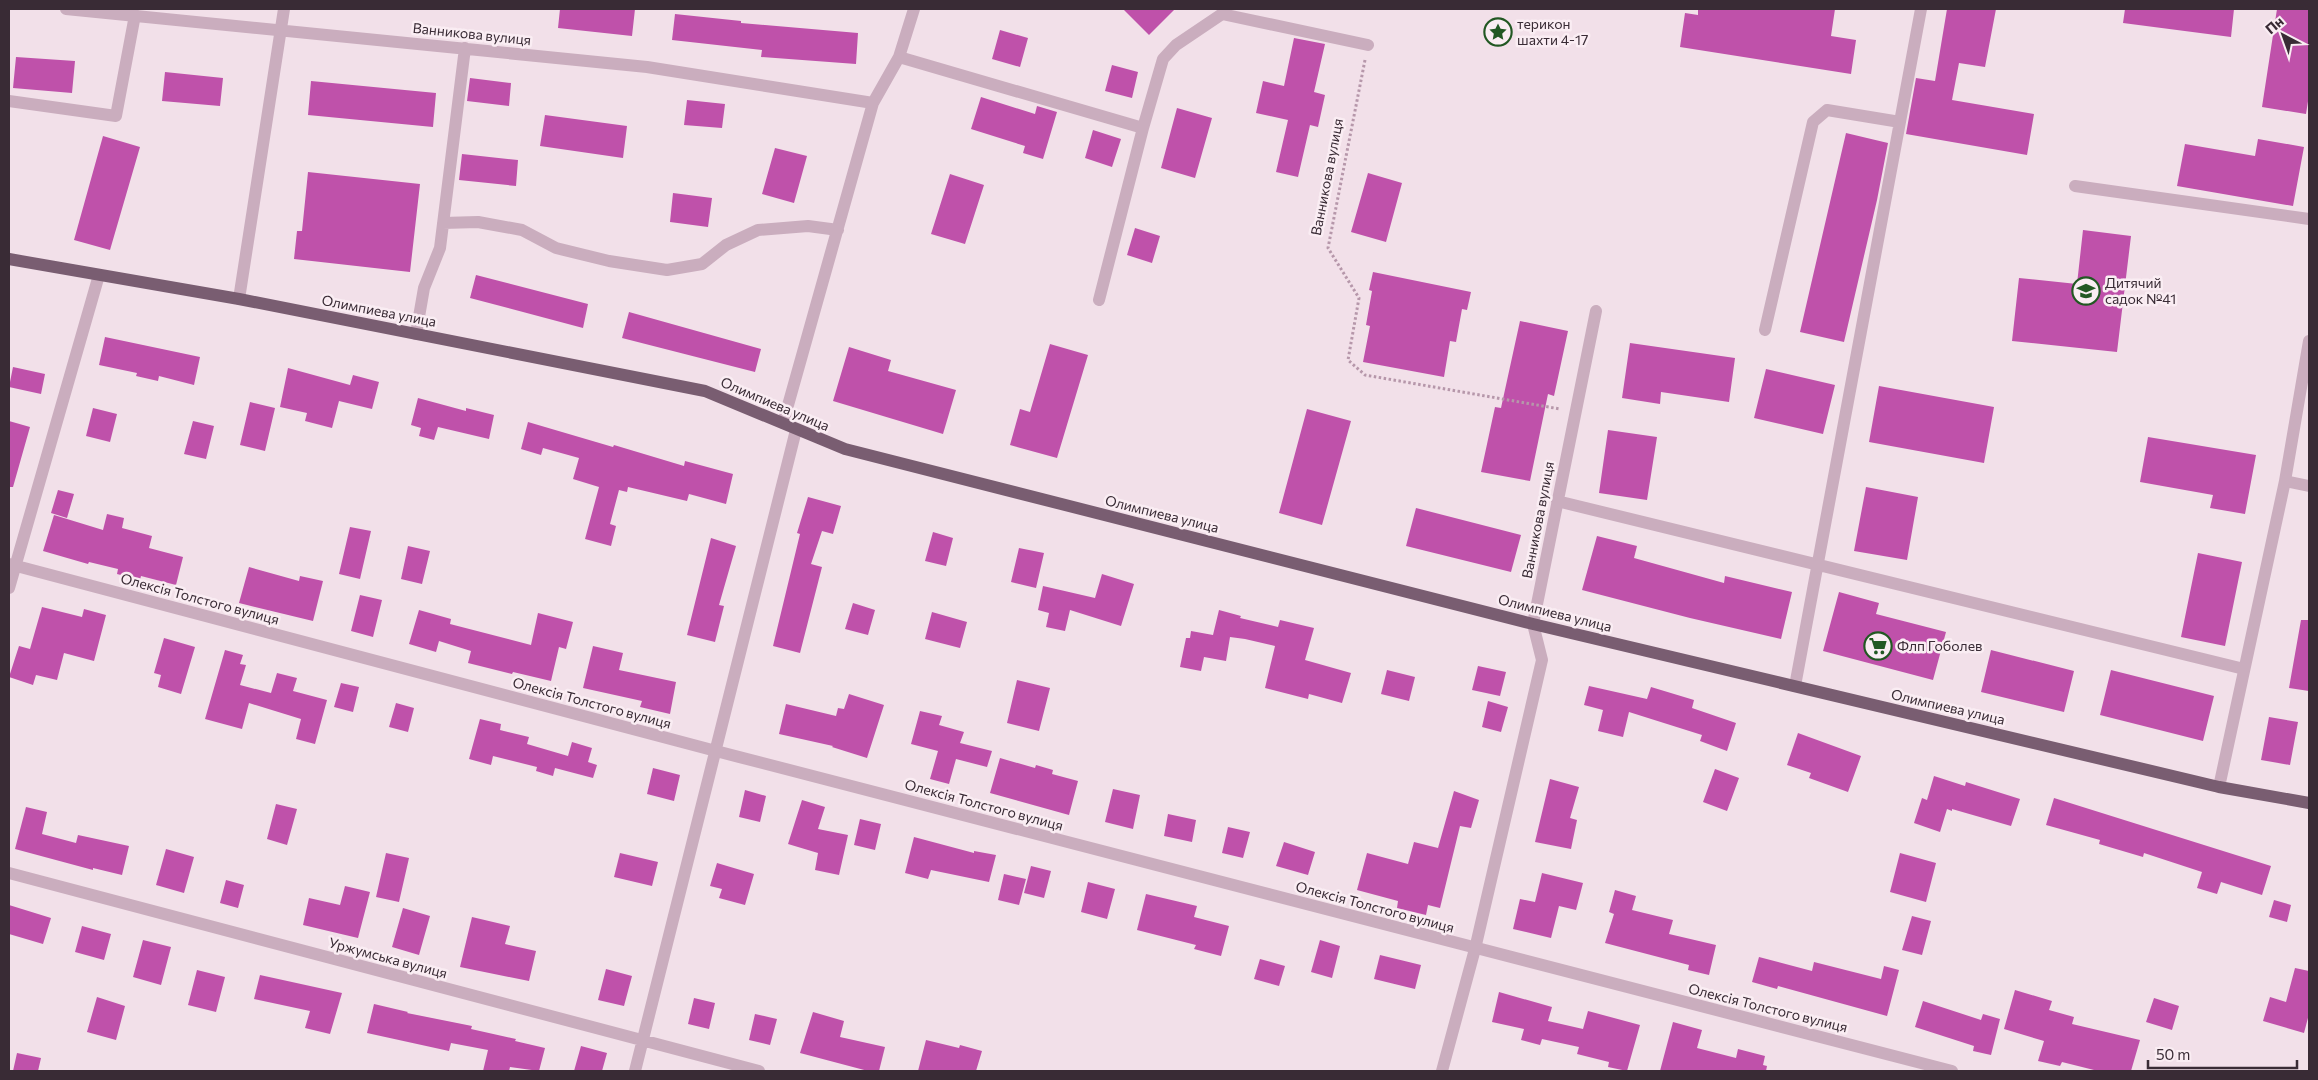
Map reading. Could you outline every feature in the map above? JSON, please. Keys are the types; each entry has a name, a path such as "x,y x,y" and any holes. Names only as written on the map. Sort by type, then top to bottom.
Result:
{"main road":[{"name":"Олимпиева улица","path":"9,259 239,299 705,391 845,449 1533,624 2218,787 2309,803"}],"street":[{"name":"Ванникова вулиця","path":"66,9 647,67 873,103"},
{"path":"239,299 284,9"},
{"path":"783,423 873,103 899,57 914,9"},
{"path":"1795,686 1921,9"},
{"path":"1099,300 1143,128 1163,59 1176,45 1222,14 1368,45"},
{"path":"9,101 116,116 134,15"},
{"path":"416,334 424,288 440,248 465,48"},
{"path":"899,57 1143,128"},
{"path":"1765,330 1813,122 1827,110 1900,122"},
{"path":"2075,186 2309,219"},
{"path":"443,223 478,222 522,230 556,248 609,261 667,270 702,264 726,245 758,230 808,226 838,230"},
{"path":"9,588 12,564 99,275"},
{"path":"1575,412 1596,311"},
{"path":"2218,787 2285,482 2309,341"},
{"name":"Ванникова вулиця","path":"1533,624 1575,412"},
{"path":"634,1071 796,430"},
{"path":"2285,482 2309,486"},
{"path":"1557,502 2244,669"},
{"name":"Олексія Толстого вулиця","path":"12,564 716,751 1952,1071"},
{"path":"1442,1071 1475,949 1542,660 1533,624"},
{"name":"Уржумська вулиця","path":"9,873 759,1071"}],"path":[{"name":"Ванникова вулиця","path":"1368,45 1328,248 1359,298 1348,360 1365,375 1575,412"}],"building":[{"path":"560,9 635,9 632,36 558,28"},
{"path":"1123,9 1175,9 1149,35"},
{"path":"1698,9 1835,9 1831,36 1856,40 1851,74 1680,47 1685,13 1698,15"},
{"path":"1947,9 1996,9 1985,67 1959,63 1952,100 2034,114 2027,155 1906,134 1916,78 1935,81"},
{"path":"2125,9 2234,9 2231,37 2123,23"},
{"path":"2277,9 2309,9 2309,95 2306,114 2262,107"},
{"path":"675,14 741,21 741,23 858,33 856,64 761,57 762,50 672,40"},
{"path":"1000,30 1028,38 1020,67 992,59"},
{"path":"1294,38 1325,44 1314,92 1325,95 1318,127 1310,125 1298,177 1276,172 1288,120 1256,113 1263,81 1284,86"},
{"path":"16,57 75,61 72,93 13,88"},
{"path":"1112,65 1138,72 1132,98 1105,91"},
{"path":"165,72 223,78 220,106 162,101"},
{"path":"470,78 511,83 509,106 467,101"},
{"path":"311,81 436,93 433,127 308,115"},
{"path":"981,97 1035,114 1037,106 1057,112 1043,159 1023,153 1025,146 971,129"},
{"path":"687,100 725,104 722,128 684,125"},
{"path":"1177,108 1212,118 1195,178 1161,168"},
{"path":"545,115 627,126 623,158 540,146"},
{"path":"1093,130 1121,139 1112,167 1085,158"},
{"path":"1846,133 1888,143 1877,200 1844,342 1800,332"},
{"path":"103,136 140,147 110,250 74,240"},
{"path":"2258,139 2304,147 2293,206 2177,186 2185,144 2255,156"},
{"path":"775,148 807,156 794,203 762,194"},
{"path":"462,154 518,160 516,186 459,180"},
{"path":"308,172 420,184 410,272 294,259 297,231 302,231"},
{"path":"1368,173 1402,183 1386,242 1351,232"},
{"path":"950,174 984,185 965,244 931,234"},
{"path":"673,193 712,198 708,227 670,222"},
{"path":"1135,228 1160,236 1152,263 1127,255"},
{"path":"2083,230 2131,236 2117,352 2012,341 2019,278 2077,284"},
{"path":"1373,272 1471,292 1467,310 1462,309 1456,342 1450,341 1444,377 1363,362 1370,326 1366,325 1372,291 1369,290"},
{"path":"476,275 588,304 583,328 470,298"},
{"path":"629,312 761,349 755,372 622,338"},
{"path":"1520,321 1568,331 1554,396 1548,394 1530,481 1481,472 1495,407 1501,408"},
{"path":"105,337 200,357 194,385 159,376 158,381 136,376 137,373 99,365"},
{"path":"1630,343 1735,358 1729,402 1661,392 1660,404 1622,398"},
{"path":"1050,344 1088,355 1057,458 1010,445 1020,409 1030,412"},
{"path":"849,347 891,360 888,371 956,390 943,434 833,401"},
{"path":"13,367 45,374 41,394 9,387"},
{"path":"288,368 350,385 353,375 379,382 372,409 339,401 332,428 305,421 307,413 280,407"},
{"path":"1766,369 1835,385 1823,434 1754,418"},
{"path":"1879,386 1994,407 1984,463 1869,442"},
{"path":"418,398 466,411 466,408 494,415 489,439 438,427 434,440 419,436 421,428 411,425"},
{"path":"250,402 275,408 265,451 240,445"},
{"path":"93,408 117,414 110,442 86,436"},
{"path":"1307,409 1351,421 1322,525 1279,513"},
{"path":"9,421 30,427 13,487 9,487"},
{"path":"193,421 214,426 206,459 184,454"},
{"path":"528,422 684,466 685,461 733,474 726,504 689,494 687,501 628,487 627,492 619,490 610,524 616,526 611,546 585,539 599,487 573,479 579,458 543,448 541,455 521,449"},
{"path":"1608,430 1657,437 1647,500 1599,493"},
{"path":"2148,437 2256,455 2245,514 2210,508 2213,495 2140,482"},
{"path":"1866,487 1918,497 1907,560 1854,551"},
{"path":"58,490 74,494 67,518 51,513"},
{"path":"808,497 841,506 833,534 822,531 811,564 822,567 800,653 773,646 800,534 797,533"},
{"path":"1416,508 1521,535 1511,572 1406,546"},
{"path":"107,514 124,518 122,528 152,536 149,548 183,557 176,585 141,576 140,580 117,574 118,569 89,562 88,564 43,551 54,515 103,530"},
{"path":"350,527 371,531 360,579 339,574"},
{"path":"933,532 953,538 946,566 925,561"},
{"path":"1597,536 1637,546 1634,558 1724,583 1725,576 1792,592 1781,639 1582,590"},
{"path":"711,538 736,546 719,605 724,606 715,642 687,635"},
{"path":"408,546 430,551 422,584 401,579"},
{"path":"1019,548 1044,553 1036,588 1011,582"},
{"path":"2198,553 2242,562 2225,646 2181,637"},
{"path":"249,567 299,581 300,576 323,581 313,621 239,603"},
{"path":"1102,574 1134,584 1121,626 1070,610 1065,631 1046,627 1049,613 1038,610 1043,586 1095,598"},
{"path":"1839,592 1879,603 1876,614 1946,632 1933,680 1823,651"},
{"path":"360,595 382,600 373,637 351,631"},
{"path":"853,603 875,610 868,635 845,629"},
{"path":"42,607 82,617 84,609 106,615 94,661 64,653 57,680 36,675 33,685 9,677 19,646 30,649"},
{"path":"419,610 451,619 450,624 531,645 538,613 573,622 566,649 559,647 551,681 468,663 471,651 439,641 436,652 409,644"},
{"path":"1219,610 1241,616 1240,618 1278,627 1280,620 1314,628 1305,660 1351,673 1342,703 1309,694 1308,699 1265,688 1275,646 1245,639 1230,637 1226,661 1204,657 1201,671 1180,667 1186,638 1190,638 1191,631 1213,635"},
{"path":"932,612 967,622 960,648 925,639"},
{"path":"2301,620 2309,620 2309,691 2289,688"},
{"path":"164,638 195,647 181,694 158,687 161,675 154,673"},
{"path":"593,646 623,653 619,670 676,682 670,714 640,707 642,701 583,688"},
{"path":"225,650 243,655 240,664 246,665 240,685 271,693 277,673 297,678 293,691 327,700 315,744 296,739 301,719 249,703 242,729 205,719"},
{"path":"1991,650 2074,671 2064,712 1981,692"},
{"path":"1478,666 1506,672 1500,696 1472,690"},
{"path":"1387,670 1415,677 1409,701 1381,694"},
{"path":"2111,670 2214,696 2203,741 2100,715"},
{"path":"1017,680 1050,688 1039,731 1007,723"},
{"path":"341,683 359,687 353,712 334,707"},
{"path":"1589,686 1647,699 1651,687 1694,700 1692,708 1736,723 1727,751 1700,741 1702,735 1629,712 1623,737 1598,731 1603,710 1584,705"},
{"path":"849,694 884,705 867,758 833,746 779,734 786,704 836,716 838,708 844,709"},
{"path":"1488,701 1508,707 1501,732 1482,727"},
{"path":"396,703 414,708 408,732 389,727"},
{"path":"920,711 942,716 939,725 964,732 960,743 992,751 987,767 956,759 949,784 930,779 938,751 911,744"},
{"path":"2269,717 2298,722 2290,765 2261,760"},
{"path":"480,719 501,724 500,730 529,737 527,744 568,756 572,742 592,748 588,762 597,765 593,778 555,768 553,776 536,771 537,767 493,756 491,765 469,759"},
{"path":"1798,733 1861,756 1848,792 1809,778 1811,773 1787,765"},
{"path":"1000,758 1035,768 1036,765 1053,770 1052,774 1078,781 1069,815 990,793"},
{"path":"653,768 680,775 674,801 647,794"},
{"path":"1715,769 1739,778 1727,811 1703,802"},
{"path":"1934,776 1965,786 1966,782 2020,799 2011,826 1952,809 1952,811 1947,809 1940,832 1914,823 1922,798 1927,800"},
{"path":"1550,779 1579,787 1570,818 1577,820 1571,849 1535,842"},
{"path":"1113,789 1140,795 1133,829 1105,822"},
{"path":"745,790 766,796 760,822 739,817"},
{"path":"1454,791 1479,800 1471,828 1460,826 1440,908 1428,905 1426,915 1397,908 1398,901 1357,890 1367,853 1408,864 1414,842 1438,848"},
{"path":"2054,798 2271,866 2262,895 2221,882 2217,894 2197,888 2202,872 2144,853 2143,857 2099,844 2100,840 2046,825"},
{"path":"802,800 825,807 818,829 848,835 839,875 815,870 818,853 788,844"},
{"path":"276,804 297,809 287,845 267,839"},
{"path":"26,807 47,812 42,834 76,843 78,835 129,846 122,875 93,868 93,870 15,849"},
{"path":"1168,814 1196,820 1192,842 1164,836"},
{"path":"860,819 881,824 875,850 854,845"},
{"path":"1228,827 1250,832 1243,858 1222,853"},
{"path":"914,837 974,853 974,851 996,855 989,882 931,870 928,879 905,873"},
{"path":"1284,842 1315,852 1308,875 1276,866"},
{"path":"166,849 194,857 184,893 156,885"},
{"path":"386,853 409,858 399,902 376,897"},
{"path":"620,853 658,862 652,886 614,877"},
{"path":"1900,853 1936,863 1926,902 1890,892"},
{"path":"717,863 754,874 745,905 719,898 722,889 710,886"},
{"path":"1031,866 1051,871 1044,898 1024,893"},
{"path":"1542,873 1583,883 1576,910 1559,906 1551,938 1513,929 1520,899 1535,902"},
{"path":"1004,874 1026,879 1019,905 998,900"},
{"path":"226,880 244,885 238,908 220,903"},
{"path":"1088,882 1115,889 1107,919 1081,912"},
{"path":"345,886 370,892 358,938 303,925 309,898 340,905"},
{"path":"1615,890 1636,896 1632,910 1673,920 1669,934 1716,945 1709,975 1688,970 1689,965 1605,943 1614,914 1609,912"},
{"path":"1146,894 1197,906 1194,917 1229,926 1221,956 1194,949 1196,945 1137,930"},
{"path":"2274,900 2291,905 2287,922 2269,917"},
{"path":"9,905 51,918 43,944 9,934"},
{"path":"403,908 430,916 419,955 392,947"},
{"path":"1912,916 1931,921 1922,955 1902,950"},
{"path":"472,917 510,926 505,944 536,951 529,981 460,967"},
{"path":"82,926 111,934 104,960 75,952"},
{"path":"143,940 171,947 161,985 133,977"},
{"path":"1320,940 1340,946 1332,978 1311,972"},
{"path":"1380,955 1421,965 1415,989 1374,979"},
{"path":"1759,957 1812,971 1814,962 1881,979 1884,966 1899,970 1887,1016 1778,986 1777,989 1752,982"},
{"path":"1260,959 1285,966 1279,986 1254,979"},
{"path":"2295,968 2309,971 2309,1014 2304,1033 2263,1021 2270,997 2286,1002"},
{"path":"606,969 632,976 624,1006 598,1000"},
{"path":"197,970 225,977 216,1012 188,1005"},
{"path":"260,975 342,993 330,1034 305,1028 310,1011 254,999"},
{"path":"2015,990 2052,1001 2049,1010 2074,1017 2072,1024 2140,1040 2131,1071 2098,1071 2062,1062 2060,1066 2038,1061 2044,1041 2004,1029"},
{"path":"1499,992 1552,1007 1548,1021 1583,1029 1588,1011 1640,1025 1627,1071 1608,1067 1609,1062 1577,1054 1579,1047 1542,1039 1540,1045 1521,1040 1524,1029 1492,1022"},
{"path":"97,997 125,1006 116,1040 87,1032"},
{"path":"694,998 715,1003 709,1029 688,1024"},
{"path":"2154,998 2179,1006 2172,1030 2146,1022"},
{"path":"1923,1001 1981,1020 1983,1014 2000,1019 1991,1055 1973,1051 1974,1046 1915,1027"},
{"path":"374,1004 407,1013 472,1026 471,1029 516,1039 515,1041 545,1048 539,1071 510,1067 509,1071 483,1071 488,1050 451,1043 449,1051 367,1033"},
{"path":"813,1012 844,1021 840,1037 885,1047 879,1071 868,1071 800,1053"},
{"path":"755,1014 777,1019 770,1045 749,1040"},
{"path":"1673,1022 1702,1030 1697,1048 1736,1058 1738,1049 1765,1056 1763,1065 1767,1066 1766,1071 1660,1071"},
{"path":"926,1040 959,1048 960,1045 982,1051 976,1071 918,1071"},
{"path":"581,1046 607,1053 602,1071 574,1071"},
{"path":"17,1053 41,1058 38,1071 13,1071"}],"place":[{"name":"терикон шахти 4-17","path":"1498,32"},
{"name":"Дитячий садок №41","path":"2086,291"},
{"name":"Флп Гоболев","path":"1878,646"}]}
